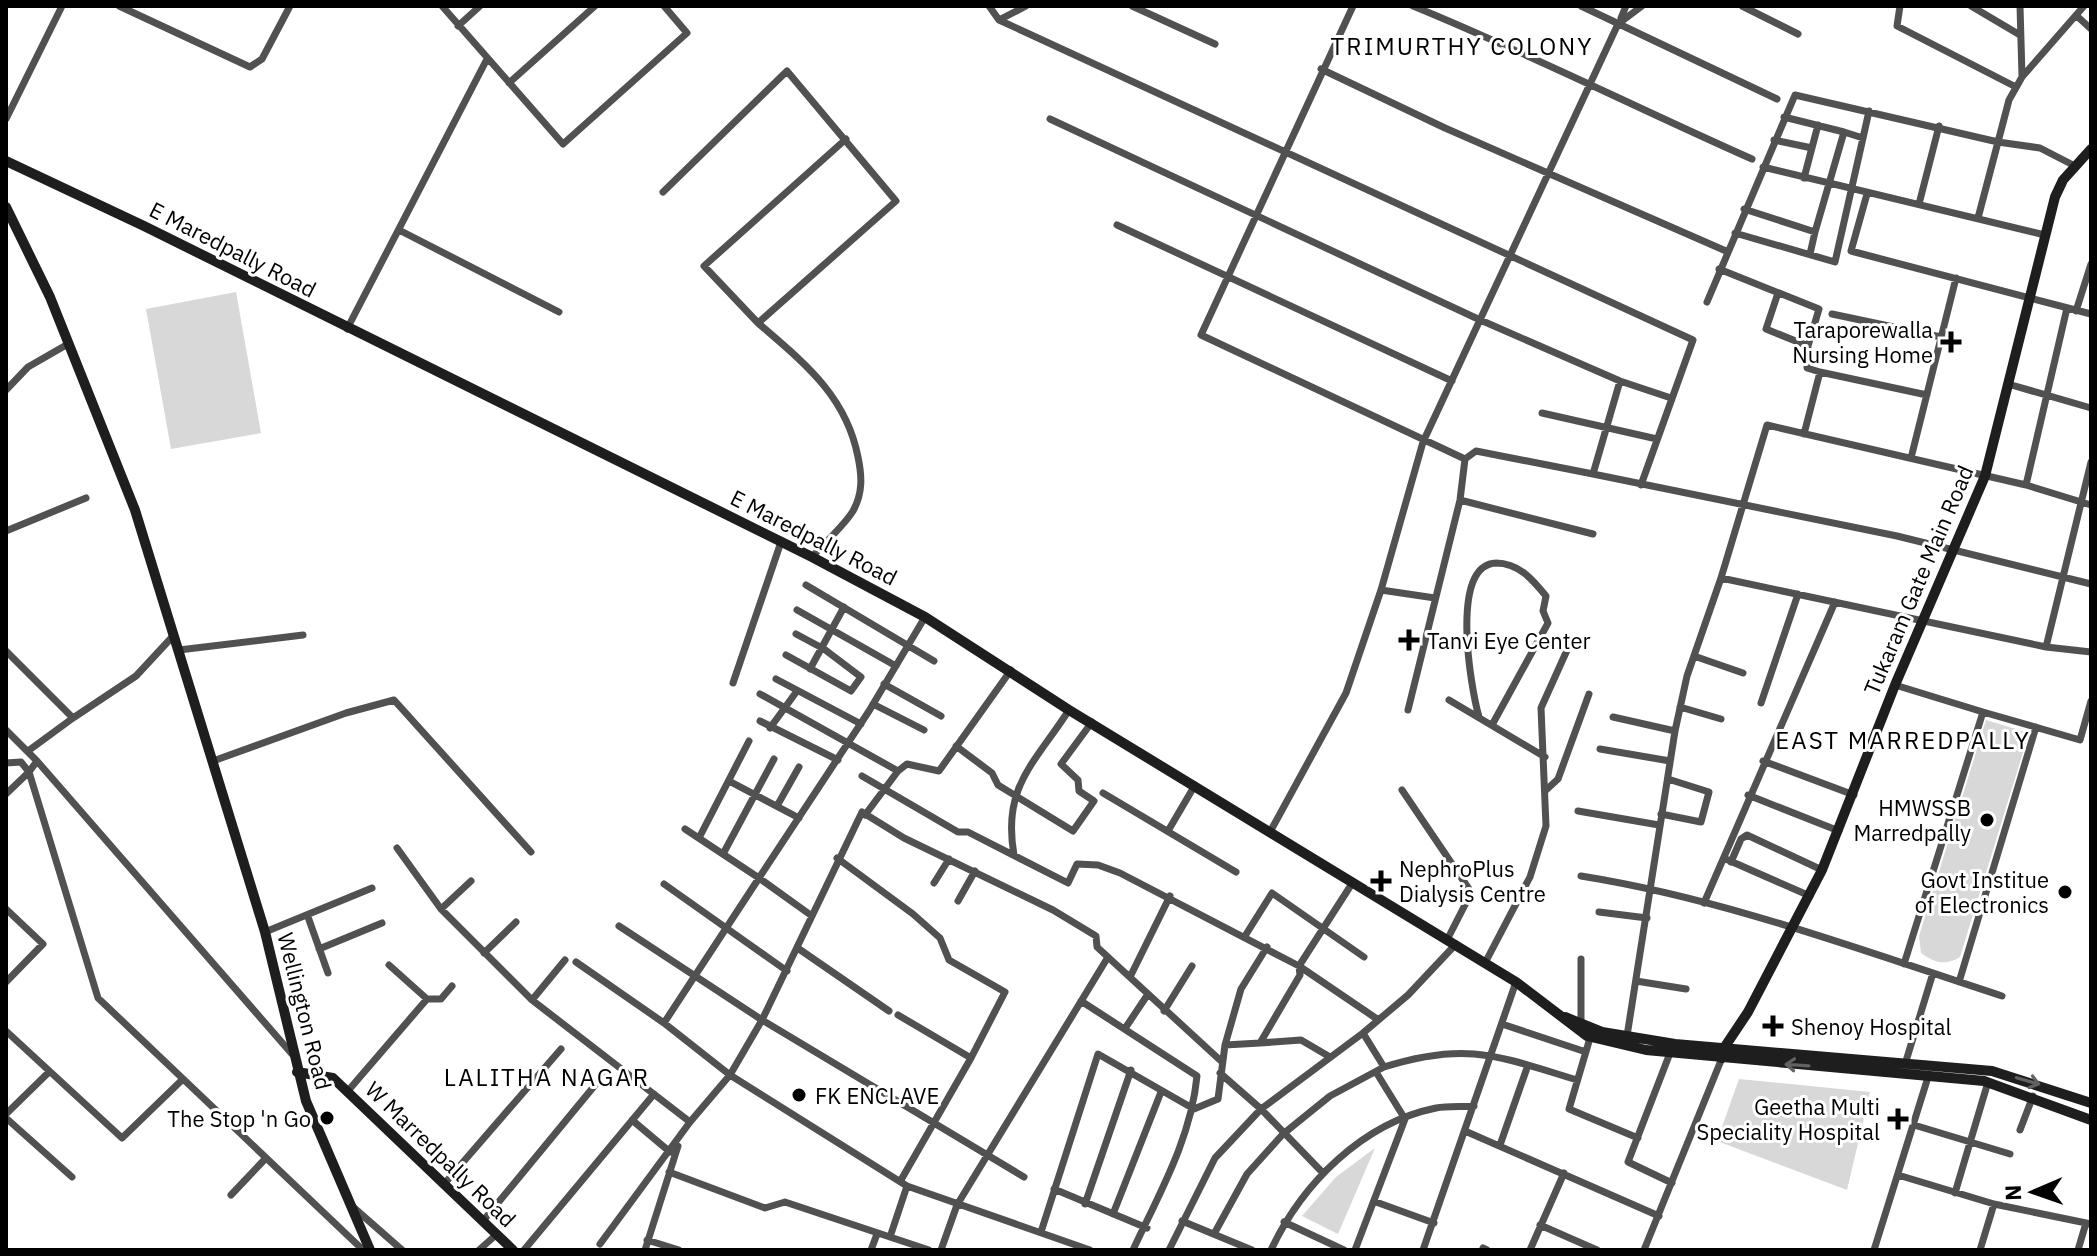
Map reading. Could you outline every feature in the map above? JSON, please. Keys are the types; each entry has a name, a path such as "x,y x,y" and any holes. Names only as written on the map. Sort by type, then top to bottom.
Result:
{"main road":[{"name":"Tukaram Gate Main Road","path":"1723,1053 1810,896 1840,831 1895,685 1985,476 2055,197 2075,166 2091,149"},
{"name":"E Maredpally Road","path":"6,161 130,219 812,557 925,617 1069,710 1452,942 1565,1017 1602,1032 1723,1053"},
{"name":"Wellington Road","path":"6,207 68,344 135,510 265,932 292,1038 292,1054 306,1101 370,1250"},
{"name":"E Maredpally Road","path":"1565,1017 1570,1026 1590,1038 1670,1053 1723,1053 1829,1062 1988,1082 2033,1096 2091,1120"},
{"name":"E Maredpally Road","path":"1829,1062 1906,1061 1992,1071 2091,1103"},
{"name":"W Marredpally Road","path":"297,1072 333,1078 513,1250"}],"street":[{"path":"6,119 62,6"},
{"path":"119,6 250,67 262,59 290,6"},
{"path":"442,6 563,144 687,33 664,6"},
{"path":"458,26 480,6"},
{"path":"509,83 595,6"},
{"path":"989,6 999,20 1693,340 1641,485"},
{"path":"999,20 1026,6"},
{"path":"1132,6 1215,44"},
{"path":"1353,6 1321,69 1201,335 1423,442 1465,459"},
{"path":"1413,6 1491,38 1752,159"},
{"path":"1581,6 1620,21 1777,99"},
{"path":"1270,832 1346,693 1381,590 1423,442 1626,6"},
{"path":"1620,21 1642,6"},
{"path":"1742,6 1798,34"},
{"path":"1900,6 1897,26 2016,87"},
{"path":"1971,6 2020,35"},
{"path":"2020,6 2022,77"},
{"path":"1978,218 2016,87 2078,17 2084,6"},
{"path":"2078,17 2091,29"},
{"path":"347,329 487,59"},
{"path":"1321,69 1726,251"},
{"path":"663,192 787,71 896,201 758,323"},
{"path":"1707,302 1726,251 1795,95 1998,142 2040,148 2075,166"},
{"path":"1735,233 1835,262 1869,111"},
{"path":"1784,117 1863,138"},
{"path":"1050,119 1478,319 1620,381 1671,398"},
{"path":"1804,178 1818,125"},
{"path":"1919,204 1939,126"},
{"path":"1810,254 1844,132"},
{"path":"812,557 852,512 860,495 862,477 849,419 835,398 797,357 758,323 704,266 846,139"},
{"path":"1774,140 1812,148"},
{"path":"1763,167 1852,191 2045,235"},
{"path":"1867,194 1851,251 2091,314"},
{"path":"1744,209 1815,232"},
{"path":"1117,225 1452,381"},
{"path":"399,230 559,312"},
{"path":"2076,311 2091,264"},
{"path":"1719,269 1819,309 1808,346 1807,368 1927,395"},
{"path":"1911,458 1956,278"},
{"path":"1778,293 1766,329 1808,346"},
{"path":"2026,485 2067,308"},
{"path":"1832,314 1941,337"},
{"path":"6,390 23,371 68,344"},
{"path":"1804,434 1820,372"},
{"path":"1593,474 1620,381"},
{"path":"2008,384 2091,408"},
{"path":"1542,413 1657,439"},
{"path":"1627,1036 1641,991 1659,825 1680,707 1694,656 1746,504 1767,425 2026,485 2091,505"},
{"path":"1408,710 1460,500 1465,459 1476,451 1746,504 2091,584"},
{"path":"2046,647 2091,462"},
{"path":"6,531 86,498"},
{"path":"1460,500 1593,534"},
{"path":"733,683 781,542"},
{"path":"1479,717 1467,642 1469,600 1479,570 1485,565 1507,564 1524,572 1546,596 1543,611 1548,626 1492,725"},
{"path":"1721,578 2046,647 2091,652"},
{"path":"806,585 934,661"},
{"path":"1381,590 1435,598"},
{"path":"1761,703 1798,594"},
{"path":"1704,903 1748,795 1835,602"},
{"path":"810,669 824,649 844,607"},
{"path":"797,610 896,666"},
{"path":"664,1023 838,760 925,617"},
{"path":"786,655 854,690 862,674 796,634"},
{"path":"28,751 136,676 174,635"},
{"path":"179,650 303,635"},
{"path":"1485,963 1530,877 1546,826 1542,701 1568,648"},
{"path":"6,651 73,718"},
{"path":"1694,656 1743,673"},
{"path":"865,815 898,771 907,764 939,771 1011,670"},
{"path":"776,679 861,724"},
{"path":"884,684 941,716"},
{"path":"1895,685 2080,740 2091,701"},
{"path":"770,728 797,691"},
{"path":"760,694 850,741 898,771"},
{"path":"1545,791 1558,779 1589,694"},
{"path":"213,761 346,713 394,700 531,852"},
{"path":"1449,700 1545,757"},
{"path":"873,704 924,730"},
{"path":"1680,707 1721,719"},
{"path":"1014,855 1009,825 1013,795 1069,710"},
{"path":"1904,964 1983,712"},
{"path":"1613,717 1675,731"},
{"path":"760,721 838,760"},
{"path":"956,746 992,773 998,785 1073,831 1094,801 1079,791 1078,780 1061,764 1092,722"},
{"path":"1959,982 2036,727"},
{"path":"6,730 37,761 292,1054"},
{"path":"699,838 749,741"},
{"path":"1600,749 1670,761"},
{"path":"723,854 774,759"},
{"path":"6,794 37,761"},
{"path":"1763,761 1854,795"},
{"path":"6,763 21,762 29,772 98,998 363,1250"},
{"path":"777,806 799,767"},
{"path":"862,776 958,832 968,832 1068,883 1077,864 1098,865 1170,896 1299,966 1377,1019"},
{"path":"1661,814 1701,822 1709,792 1668,779"},
{"path":"729,781 799,818"},
{"path":"1168,831 1195,785"},
{"path":"1169,1250 1215,1158 1261,1109 1363,1033 1408,995 1452,942 1469,897 1469,889 1402,790"},
{"path":"1103,793 1236,872"},
{"path":"1748,795 1840,831"},
{"path":"1578,811 1659,825"},
{"path":"600,1248 690,1122 730,1075 799,949 837,858 862,812 904,838 975,871 1096,936 1097,947 1221,1061"},
{"path":"685,829 812,916"},
{"path":"1731,862 1741,839 1747,835 1822,870"},
{"path":"397,848 441,909 532,1000 690,1122"},
{"path":"837,858 940,938 949,960 1005,992 904,1183 890,1237"},
{"path":"1722,858 1810,896"},
{"path":"934,883 949,859"},
{"path":"958,901 975,871"},
{"path":"1581,876 1652,887 1793,927 2002,996"},
{"path":"441,909 471,881"},
{"path":"1260,1043 1300,975 1299,966 1353,882"},
{"path":"664,884 787,971"},
{"path":"265,932 308,917 372,888"},
{"path":"1245,936 1272,893 1364,957"},
{"path":"1130,977 1170,896"},
{"path":"6,909 43,944 6,982"},
{"path":"1599,912 1647,918"},
{"path":"308,917 328,973"},
{"path":"484,953 516,922"},
{"path":"319,949 382,923"},
{"path":"619,926 762,1020 1024,1177"},
{"path":"1041,1232 1098,1054 1131,1070 1161,1092 1194,1109 1218,1099 1221,1061 1241,989 1267,947"},
{"path":"799,949 889,1011"},
{"path":"941,1250 957,1205 1108,957"},
{"path":"1581,959 1581,1022"},
{"path":"532,1000 565,960"},
{"path":"576,962 664,1023 730,1075 904,1183 957,1205 1090,1250"},
{"path":"389,965 427,999 441,999 452,986"},
{"path":"1164,1011 1192,966"},
{"path":"1906,1061 1933,973"},
{"path":"1640,981 1686,989"},
{"path":"1423,1250 1516,982"},
{"path":"1126,1027 1148,994"},
{"path":"347,1092 427,999"},
{"path":"1081,1001 1126,1027 1197,1076 1194,1109 1147,1228 1133,1250"},
{"path":"898,1015 971,1058"},
{"path":"1502,1024 1586,1052"},
{"path":"6,1031 122,1138 183,1079"},
{"path":"1363,1033 1384,1067"},
{"path":"1590,1038 1569,1109 1638,1138"},
{"path":"1225,1045 1301,1040 1330,1057"},
{"path":"445,1183 561,1049"},
{"path":"1214,1234 1247,1174 1283,1134 1330,1096 1384,1067 1441,1052 1493,1054 1577,1080"},
{"path":"1670,1053 1628,1162 1672,1183"},
{"path":"1644,1250 1723,1053"},
{"path":"1500,1145 1528,1065"},
{"path":"1085,1204 1131,1070"},
{"path":"49,1072 6,1116 72,1177"},
{"path":"1376,1072 1405,1119"},
{"path":"483,1221 605,1073"},
{"path":"1220,1073 1261,1109 1323,1173"},
{"path":"1874,1250 1929,1074"},
{"path":"1955,1193 1988,1082"},
{"path":"1113,1214 1161,1092"},
{"path":"524,1250 654,1094"},
{"path":"2020,1130 2033,1096"},
{"path":"1271,1250 1284,1222 1323,1173 1361,1140 1437,1108 1474,1106"},
{"path":"1355,1250 1376,1202 1405,1119"},
{"path":"632,1120 670,1152"},
{"path":"1914,1125 2010,1154"},
{"path":"1465,1131 1659,1216"},
{"path":"645,1250 679,1140"},
{"path":"231,1195 266,1158"},
{"path":"669,1172 765,1208 785,1202 911,1247 929,1250"},
{"path":"1530,1250 1564,1173"},
{"path":"1898,1175 1994,1204 2089,1223 2078,1250"},
{"path":"1054,1189 1147,1228"},
{"path":"1376,1202 1434,1223"},
{"path":"1980,1250 1994,1204"},
{"path":"353,1207 402,1250"},
{"path":"1182,1221 1252,1250"},
{"path":"1284,1222 1344,1250"},
{"path":"1540,1225 1597,1250"},
{"path":"479,1250 497,1234"},
{"path":"871,1250 877,1234"},
{"path":"647,1240 679,1250"}],"shaded area":[{"path":"236,292 261,433 171,449 146,309"},
{"path":"1986,720 2029,733 1960,957 1950,962 1940,962 1921,953 1919,936"},
{"path":"1739,1079 1870,1092 1847,1190 1717,1141"},
{"path":"1375,1148 1338,1234 1302,1216 1336,1177"}],"place":[{"name":"Taraporewalla Nursing Home","path":"1951,342"},
{"name":"Tanvi Eye Center","path":"1409,640"},
{"name":"HMWSSB Marredpally","path":"1987,820"},
{"name":"NephroPlus Dialysis Centre","path":"1381,881"},
{"name":"Govt Institue of Electronics","path":"2065,892"},
{"name":"Shenoy Hospital","path":"1773,1026"},
{"name":"FK ENCLAVE","path":"799,1095"},
{"name":"The Stop 'n Go","path":"327,1118"},
{"name":"Geetha Multi Speciality Hospital","path":"1898,1119"}],"district":[{"name":"TRIMURTHY COLONY","path":"1462,46"},
{"name":"EAST MARREDPALLY","path":"1903,740"},
{"name":"LALITHA NAGAR","path":"547,1077"}]}
